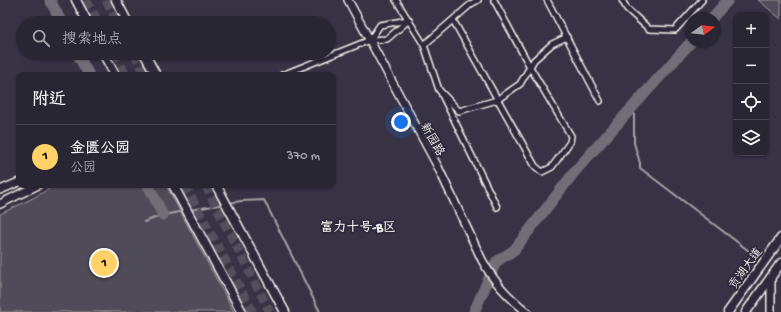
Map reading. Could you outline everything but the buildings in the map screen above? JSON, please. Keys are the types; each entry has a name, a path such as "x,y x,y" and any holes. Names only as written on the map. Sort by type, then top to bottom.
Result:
{"main road":[{"path":"76,0 84,16"},
{"path":"116,0 124,16"},
{"path":"107,60 113,72"},
{"path":"148,60 154,72"},
{"path":"175,188 242,312"},
{"path":"218,188 285,312"},
{"name":"贡湖大道","path":"728,312 781,238"},
{"path":"746,312 781,264"}],"street":[{"name":"新园路","path":"347,0 438,167 480,261 499,289"},
{"path":"396,0 424,45 439,90 497,207"},
{"path":"424,45 471,4 478,0"},
{"path":"453,20 534,166 542,172 552,167 570,142 571,136 530,67 494,0"},
{"path":"547,0 600,101"},
{"path":"622,0 627,9 649,29 675,30 702,0"},
{"path":"369,41 380,26 409,20"},
{"path":"336,54 369,41 387,39 409,20"},
{"path":"439,90 459,111 497,100 520,84 534,60 552,44 567,37"},
{"path":"290,72 320,60"},
{"path":"0,190 16,183"},
{"path":"0,204 32,188"},
{"path":"771,277 771,312"},
{"path":"499,289 523,312"},
{"path":"499,289 527,312"}],"shaded area":[{"path":"758,0 781,0 781,19"},
{"path":"51,188 168,188 234,312 0,312 0,214"}],"waterway":[{"path":"50,0 58,16"},
{"path":"717,12 728,0"},
{"path":"474,312 496,262 514,250 576,170 686,48"},
{"path":"81,60 87,72"},
{"path":"634,107 634,143 640,168 749,251"},
{"path":"150,188 163,215"},
{"path":"229,203 264,200 320,312"},
{"path":"190,210 225,204"},
{"path":"144,222 163,215 185,211"}],"tunnel":[{"path":"86,0 95,16"},
{"path":"106,0 114,16"},
{"path":"118,60 124,72"},
{"path":"138,60 144,72"},
{"path":"187,188 253,312"},
{"path":"207,188 270,312"}],"place":[{"name":"金匮公园","path":"104,263"}],"district":[{"name":"富力十号-B区","path":"358,226"}]}
